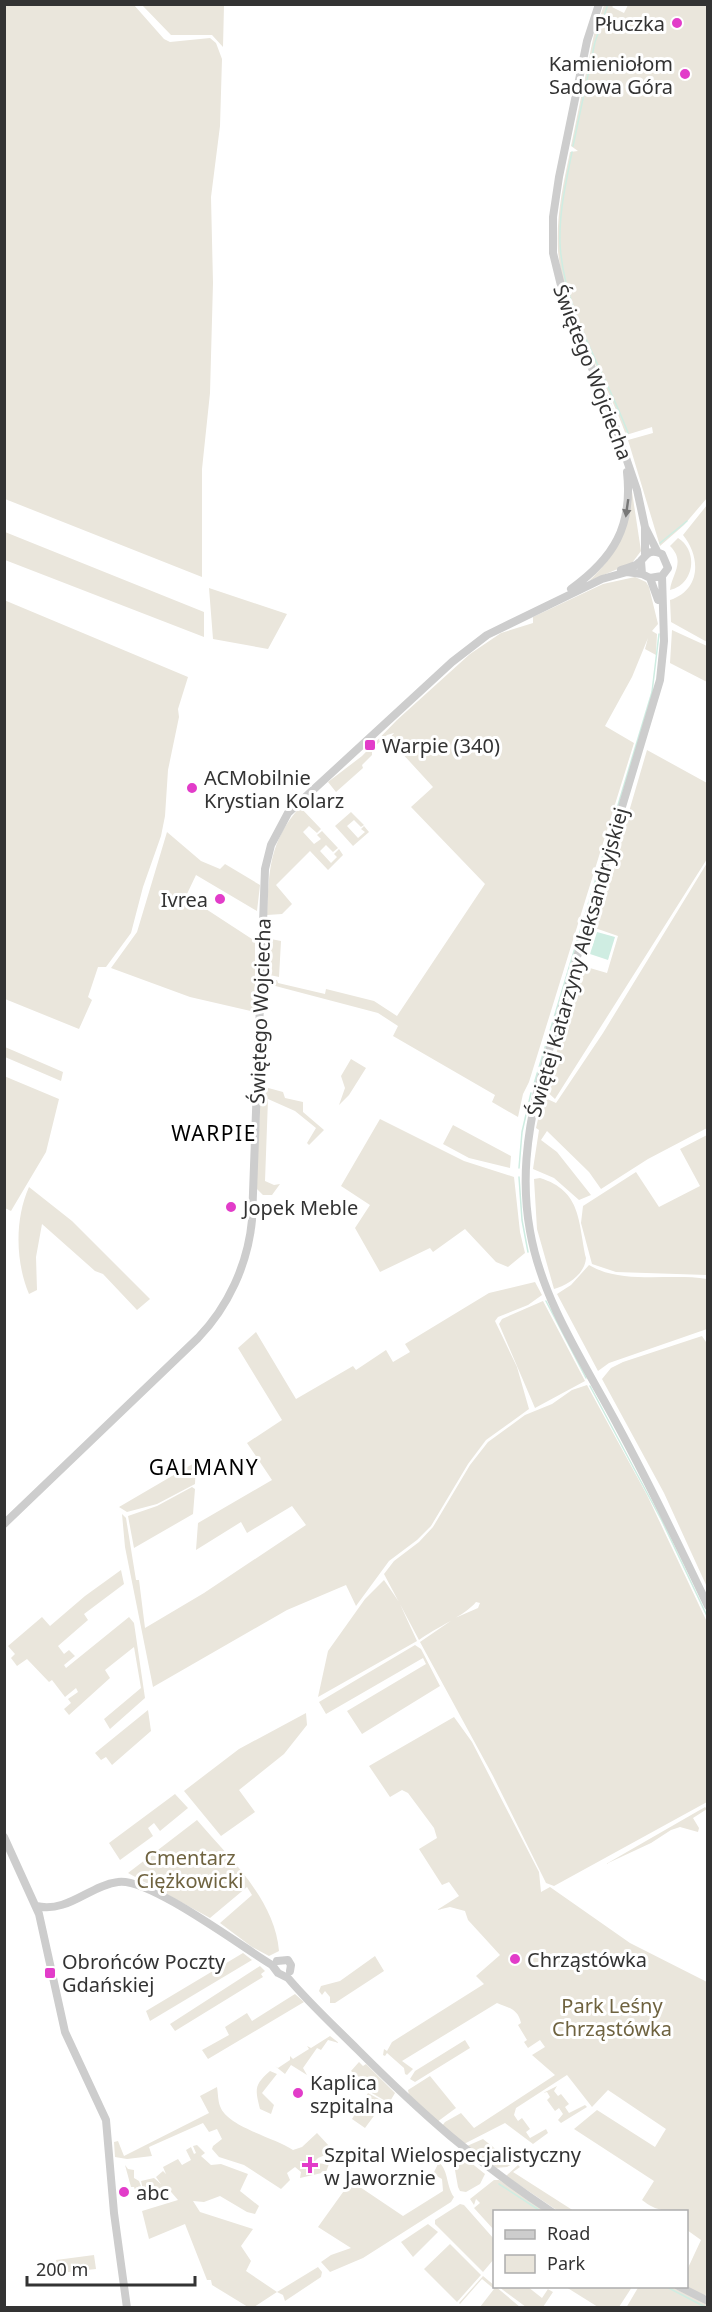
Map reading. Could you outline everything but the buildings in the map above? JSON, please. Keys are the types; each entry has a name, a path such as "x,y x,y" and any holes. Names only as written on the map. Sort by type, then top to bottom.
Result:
{"street":[{"name":"Świętego Wojciecha","path":"599,4 587,41 556,193 553,253 567,310 609,408 627,460 645,527 657,551"},
{"path":"558,599 599,567 617,542 628,502 627,460"},
{"name":"Świętego Wojciecha","path":"4,1524 198,1338 214,1320 236,1280 246,1252 252,1220 266,869 271,845 282,823 301,799 462,653 502,627 613,575 643,557 645,527"},
{"path":"657,551 668,562 662,576 650,579 642,574 643,557 657,551"},
{"name":"Świętego Wojciecha","path":"613,575 642,574"},
{"name":"Świętej Katarzyny Aleksandryjskiej","path":"662,576 661,607 664,641 660,680 538,1087 527,1142 525,1192 535,1252 550,1294 663,1510 708,1606"},
{"name":"Świętej Katarzyny Aleksandryjskiej","path":"650,579 661,607"},
{"path":"5,1840 36,1906 65,2032 106,2120 114,2213 128,2307"},
{"path":"36,1906 67,1905 107,1885 129,1882 205,1920 276,1964 288,1960 291,1965 287,1973"},
{"path":"276,1964 278,1973 287,1973"},
{"path":"287,1973 303,1994 437,2127 500,2178 550,2210"},
{"path":"682,2288 708,2301"}],"green space":[{"path":"4,5 134,5 164,39 170,42 210,38 216,43 222,59 220,126 211,197 213,283 210,393 202,469 202,577 5,499"},
{"path":"142,5 224,5 223,47 212,35 171,35"},
{"path":"604,5 614,5 612,7 624,13 628,5 707,5 707,498 684,525 660,546 628,440 653,433 652,427 626,435 568,299 558,251 559,213 565,177 570,152 578,151 571,146 594,34"},
{"path":"631,485 641,551 632,563 589,581 608,560 621,538 629,513"},
{"path":"707,505 707,642 671,622 670,600 688,589 692,581 695,563 693,553 683,535"},
{"path":"5,532 204,612 204,637 5,560"},
{"path":"678,538 689,551 691,567 684,582 670,590 678,562 670,546"},
{"path":"635,577 646,582 649,587 658,624 652,631 657,634 656,655 645,649 648,638 632,677 605,726 634,743 529,1082 523,1094 518,1117 492,1102 495,1095 393,1036 398,1026 378,1013 264,983 277,980 278,983 325,994 326,989 374,1001 397,1016 485,884 411,807 433,787 389,739 394,733 387,735 372,749 372,755 362,765 363,768 336,792 328,782 362,756 397,720 470,654 501,633 533,623 533,617 603,584"},
{"path":"209,588 287,614 268,649 213,639"},
{"path":"4,600 188,677 178,709 179,717 168,770 165,816 161,836 143,887 131,933 106,967 98,967 88,997 92,1000 79,1029 5,999"},
{"path":"672,630 707,646 707,682 670,663"},
{"path":"647,750 707,783 707,859 555,1099 545,1090 583,966 607,973 618,936 595,928"},
{"path":"300,807 321,829 317,833 309,826 303,832 314,844 321,839 317,835 322,831 338,848 333,852 326,845 320,851 331,863 337,857 334,854 339,849 343,855 328,870 310,851 276,885 292,904 282,914 267,915 270,870 276,845 282,832"},
{"path":"351,812 364,825 361,827 354,820 347,826 358,838 365,832 361,829 364,826 369,832 353,846 335,826"},
{"path":"167,832 201,861 220,869 225,864 260,885 257,911 196,875 186,896 255,941 255,1012 190,997 111,968 137,932"},
{"path":"707,863 707,1128 648,1159 601,1189 589,1172 547,1131 541,1140 557,1152 591,1195 579,1200 554,1178 533,1169 539,1130 536,1128 543,1097 556,1103 603,1033"},
{"path":"266,938 281,941 279,977 265,974"},
{"path":"5,1047 63,1072 61,1081 5,1057"},
{"path":"351,1059 366,1068 349,1095 339,1105 345,1088 341,1076"},
{"path":"4,1076 59,1099 46,1152 11,1211 5,1208"},
{"path":"261,1086 283,1092 285,1098 303,1102 303,1112 324,1130 309,1145 307,1143 316,1128 295,1111 268,1099 265,1181 274,1185 280,1184 272,1195 263,1195 256,1188"},
{"path":"380,1119 464,1161 514,1177 520,1232 525,1253 508,1267 496,1262 465,1229 433,1252 430,1248 380,1272 355,1228 370,1205 341,1186"},
{"path":"453,1125 511,1156 510,1168 469,1158 443,1144"},
{"path":"707,1135 707,1275 616,1272 592,1264 581,1223 583,1206 636,1172 659,1207 700,1186 680,1149"},
{"path":"540,1178 564,1191 571,1200 579,1220 586,1258 583,1269 575,1278 554,1289 537,1229 534,1179"},
{"path":"29,1187 72,1221 150,1299 137,1310 103,1274 95,1271 42,1224 36,1257 37,1290 29,1294 21,1268 18,1240 21,1212"},
{"path":"589,1265 616,1275 631,1277 707,1279 707,1329 609,1363 598,1371 557,1294 571,1285"},
{"path":"535,1282 542,1295 528,1305 498,1317 495,1321 517,1367 529,1409 486,1440 468,1464 431,1526 389,1561 356,1606 346,1585 287,1610 153,1687 125,1547 122,1514 126,1518 136,1580 139,1580 145,1628 204,1593 306,1525 292,1506 247,1533 241,1522 196,1550 198,1523 272,1480 247,1443 282,1420 238,1348 256,1332 296,1399 353,1366 356,1370 386,1350 393,1362 410,1352 405,1344 489,1293"},
{"path":"543,1301 585,1381 535,1408 499,1324 502,1319"},
{"path":"702,1336 708,1345 707,1587 664,1493 602,1379 611,1368 623,1362"},
{"path":"587,1385 647,1495 707,1622 707,1802 554,1886 546,1883 493,1776 420,1642 452,1620 419,1640 384,1574 394,1561 419,1542 433,1527 470,1465 488,1442 525,1415 552,1404 572,1390","holes":["476,1602 480,1603 478,1608 456,1617"]},
{"path":"196,1462 195,1484 157,1504 127,1512 119,1507"},
{"path":"192,1487 195,1489 193,1514 134,1548 128,1516 157,1506"},
{"path":"121,1570 124,1584 84,1614 88,1620 58,1646 64,1654 69,1650 75,1656 64,1665 66,1668 129,1617 134,1623 145,1698 110,1729 104,1719 141,1688 134,1647 105,1670 110,1678 69,1715 64,1709 71,1703 68,1699 78,1692 76,1688 65,1697 52,1680 49,1682 27,1659 17,1666 11,1658 15,1654 8,1646 42,1617 50,1626 85,1596"},
{"path":"384,1580 399,1602 417,1641 318,1697 328,1651 365,1599"},
{"path":"415,1645 421,1649 440,1686 362,1734 347,1711 426,1664 423,1658 326,1714 319,1702"},
{"path":"148,1710 151,1731 112,1765 106,1757 101,1760 95,1753"},
{"path":"306,1713 307,1725 284,1754 239,1790 255,1812 221,1836 184,1791 239,1749"},
{"name":"Park Leśny Chrząstówka","path":"454,1717 472,1742 539,1872 541,1892 550,1887 630,1943 707,1982 707,2294 704,2296 688,2287 688,2268 701,2240 688,2231 688,2210 663,2210 647,2204 642,2200 654,2181 574,2129 597,2110 655,2147 666,2129 608,2090 592,2107 567,2075 516,2108 514,2115 518,2121 522,2118 530,2129 526,2132 530,2138 546,2129 548,2133 533,2144 505,2123 464,2144 442,2126 461,2113 474,2128 555,2075 532,2055 545,2047 540,2040 528,2048 524,2042 527,2040 518,2025 521,2023 520,2018 512,2010 497,2003 402,2061 413,2069 407,2075 404,2068 387,2053 383,2055 384,2049 387,2051 392,2042 484,1984 476,1976 500,1955 468,1920 465,1911 450,1907 437,1910 459,1896 449,1882 442,1885 419,1849 437,1838 434,1828 408,1793 402,1790 390,1797 369,1766"},
{"path":"175,1794 188,1808 160,1831 154,1823 148,1828 153,1836 120,1860 109,1843"},
{"path":"705,1807 707,1809 693,1818 699,1828 698,1832 680,1827 671,1830 651,1843 606,1864"},
{"name":"Cmentarz Ciężkowicki","path":"197,1820 236,1864 260,1897 276,1932 279,1951 269,1956 252,1947 220,1923 252,1895 247,1887 210,1918 128,1873"},
{"path":"243,1953 252,1960 150,2021 146,2011"},
{"path":"375,1956 384,1971 335,2003 330,2003 330,1997 325,1991 322,1995 319,1991 321,1986 340,1981"},
{"path":"260,1966 265,1971 261,1974 263,1977 175,2031 170,2024"},
{"path":"295,1994 304,2002 208,2059 202,2050 229,2035 225,2027 247,2013 252,2021"},
{"path":"330,2036 339,2043 328,2040 321,2050 317,2048 303,2068 307,2075 291,2065 285,2074 275,2066 278,2068 290,2060 290,2056 293,2059 309,2049 307,2046 311,2048"},
{"path":"465,2040 470,2048 415,2082 410,2079 415,2071"},
{"path":"359,2062 363,2066 366,2064 395,2093 389,2103 363,2088 365,2077 359,2077 351,2071"},
{"path":"270,2071 277,2074 262,2093 274,2105 271,2114 260,2109 257,2092 258,2084"},
{"path":"430,2076 456,2108 437,2122 409,2095 408,2090"},
{"path":"557,2086 554,2091 558,2096 561,2094 569,2104 565,2107 569,2113 585,2105 587,2107 561,2123 558,2120 563,2114 559,2108 555,2111 547,2100 550,2097 547,2092 543,2093"},
{"path":"217,2087 220,2106 232,2120 293,2150 302,2147 317,2133 330,2147 330,2153 313,2163 329,2164 326,2172 300,2178 301,2172 295,2167 287,2173 290,2180 281,2189 244,2165 219,2157 212,2149 222,2139 217,2129 209,2132 203,2123 149,2147 152,2156 127,2159 115,2157 114,2142 118,2141 124,2156 209,2113 200,2096"},
{"path":"368,2093 388,2104 383,2111 379,2109 365,2128 352,2119"},
{"path":"483,2139 513,2163 521,2159 507,2167 494,2168 467,2146"},
{"path":"197,2145 205,2153 201,2156 211,2165 221,2164 248,2174 240,2191 259,2206 255,2214 247,2212 220,2196 204,2202 193,2201 200,2212 253,2229 241,2246 251,2261 246,2271 277,2292 254,2307 248,2307 212,2285 211,2280 207,2280 185,2224 149,2239 142,2211 178,2200 166,2186 139,2200 134,2187 131,2187 125,2165 128,2169 134,2170 134,2178 139,2181 144,2194 141,2181 154,2178 161,2184 156,2177 163,2171 166,2174 163,2167 178,2159 182,2165 191,2160 186,2150 191,2147 194,2154 196,2153 193,2146"},
{"path":"455,2150 485,2174 480,2184 466,2192 460,2191 458,2187 453,2159"},
{"path":"439,2162 454,2197 451,2202 363,2258 330,2272 321,2262 331,2255 351,2248 318,2227 351,2181 403,2216 443,2191 442,2179 433,2174"},
{"path":"518,2165 520,2167 513,2172 572,2210 557,2210 506,2176"},
{"path":"494,2180 499,2180 545,2210 493,2210 493,2229 474,2208 480,2203 476,2199 474,2205 470,2199"},
{"path":"460,2204 464,2205 493,2238 493,2260 483,2272 435,2224 435,2220"},
{"path":"428,2224 438,2232 413,2257 401,2242"},
{"path":"450,2244 481,2275 457,2302 424,2269"},
{"path":"94,2255 96,2269 59,2273 56,2260"},
{"path":"318,2267 322,2272 321,2277 285,2301 283,2295 277,2292"},
{"path":"483,2276 493,2284 493,2288 497,2288 520,2307 480,2307 494,2289 482,2279 459,2303"},
{"path":"500,2288 529,2288 542,2298 548,2289 553,2292 543,2307 526,2307"},
{"path":"568,2288 631,2288 619,2307 598,2307"},
{"path":"638,2288 673,2288 708,2304 707,2308 626,2308"}],"shaded area":[{"path":"597,932 615,937 608,960 590,954"}],"waterway":[{"path":"573,146 595,42 608,4"},
{"path":"572,152 561,220 560,243 563,268 569,293 586,340 628,433"},
{"path":"660,543 687,521"},
{"path":"534,1084 652,692 659,634"},
{"path":"519,1168 522,1132 531,1093"},
{"path":"519,1177 522,1220 528,1252"},
{"path":"546,1301 586,1378"},
{"path":"590,1386 662,1521 708,1618"},
{"path":"499,2184 539,2210"},
{"path":"669,2288 707,2308"}],"place":[{"name":"Płuczka","path":"677,23"},
{"name":"Kamieniołom Sadowa Góra","path":"685,74"},
{"name":"Warpie (340)","path":"370,745"},
{"name":"ACMobilnie Krystian Kolarz","path":"192,788"},
{"name":"Ivrea","path":"220,899"},
{"name":"Jopek Meble","path":"231,1207"},
{"name":"Chrząstówka","path":"515,1959"},
{"name":"Obrońców Poczty Gdańskiej","path":"50,1973"},
{"name":"Kaplica szpitalna","path":"298,2093"},
{"name":"Szpital Wielospecjalistyczny w Jaworznie","path":"310,2165"},
{"name":"abc","path":"124,2192"}],"district":[{"name":"WARPIE","path":"214,1133"},
{"name":"GALMANY","path":"204,1467"}]}
